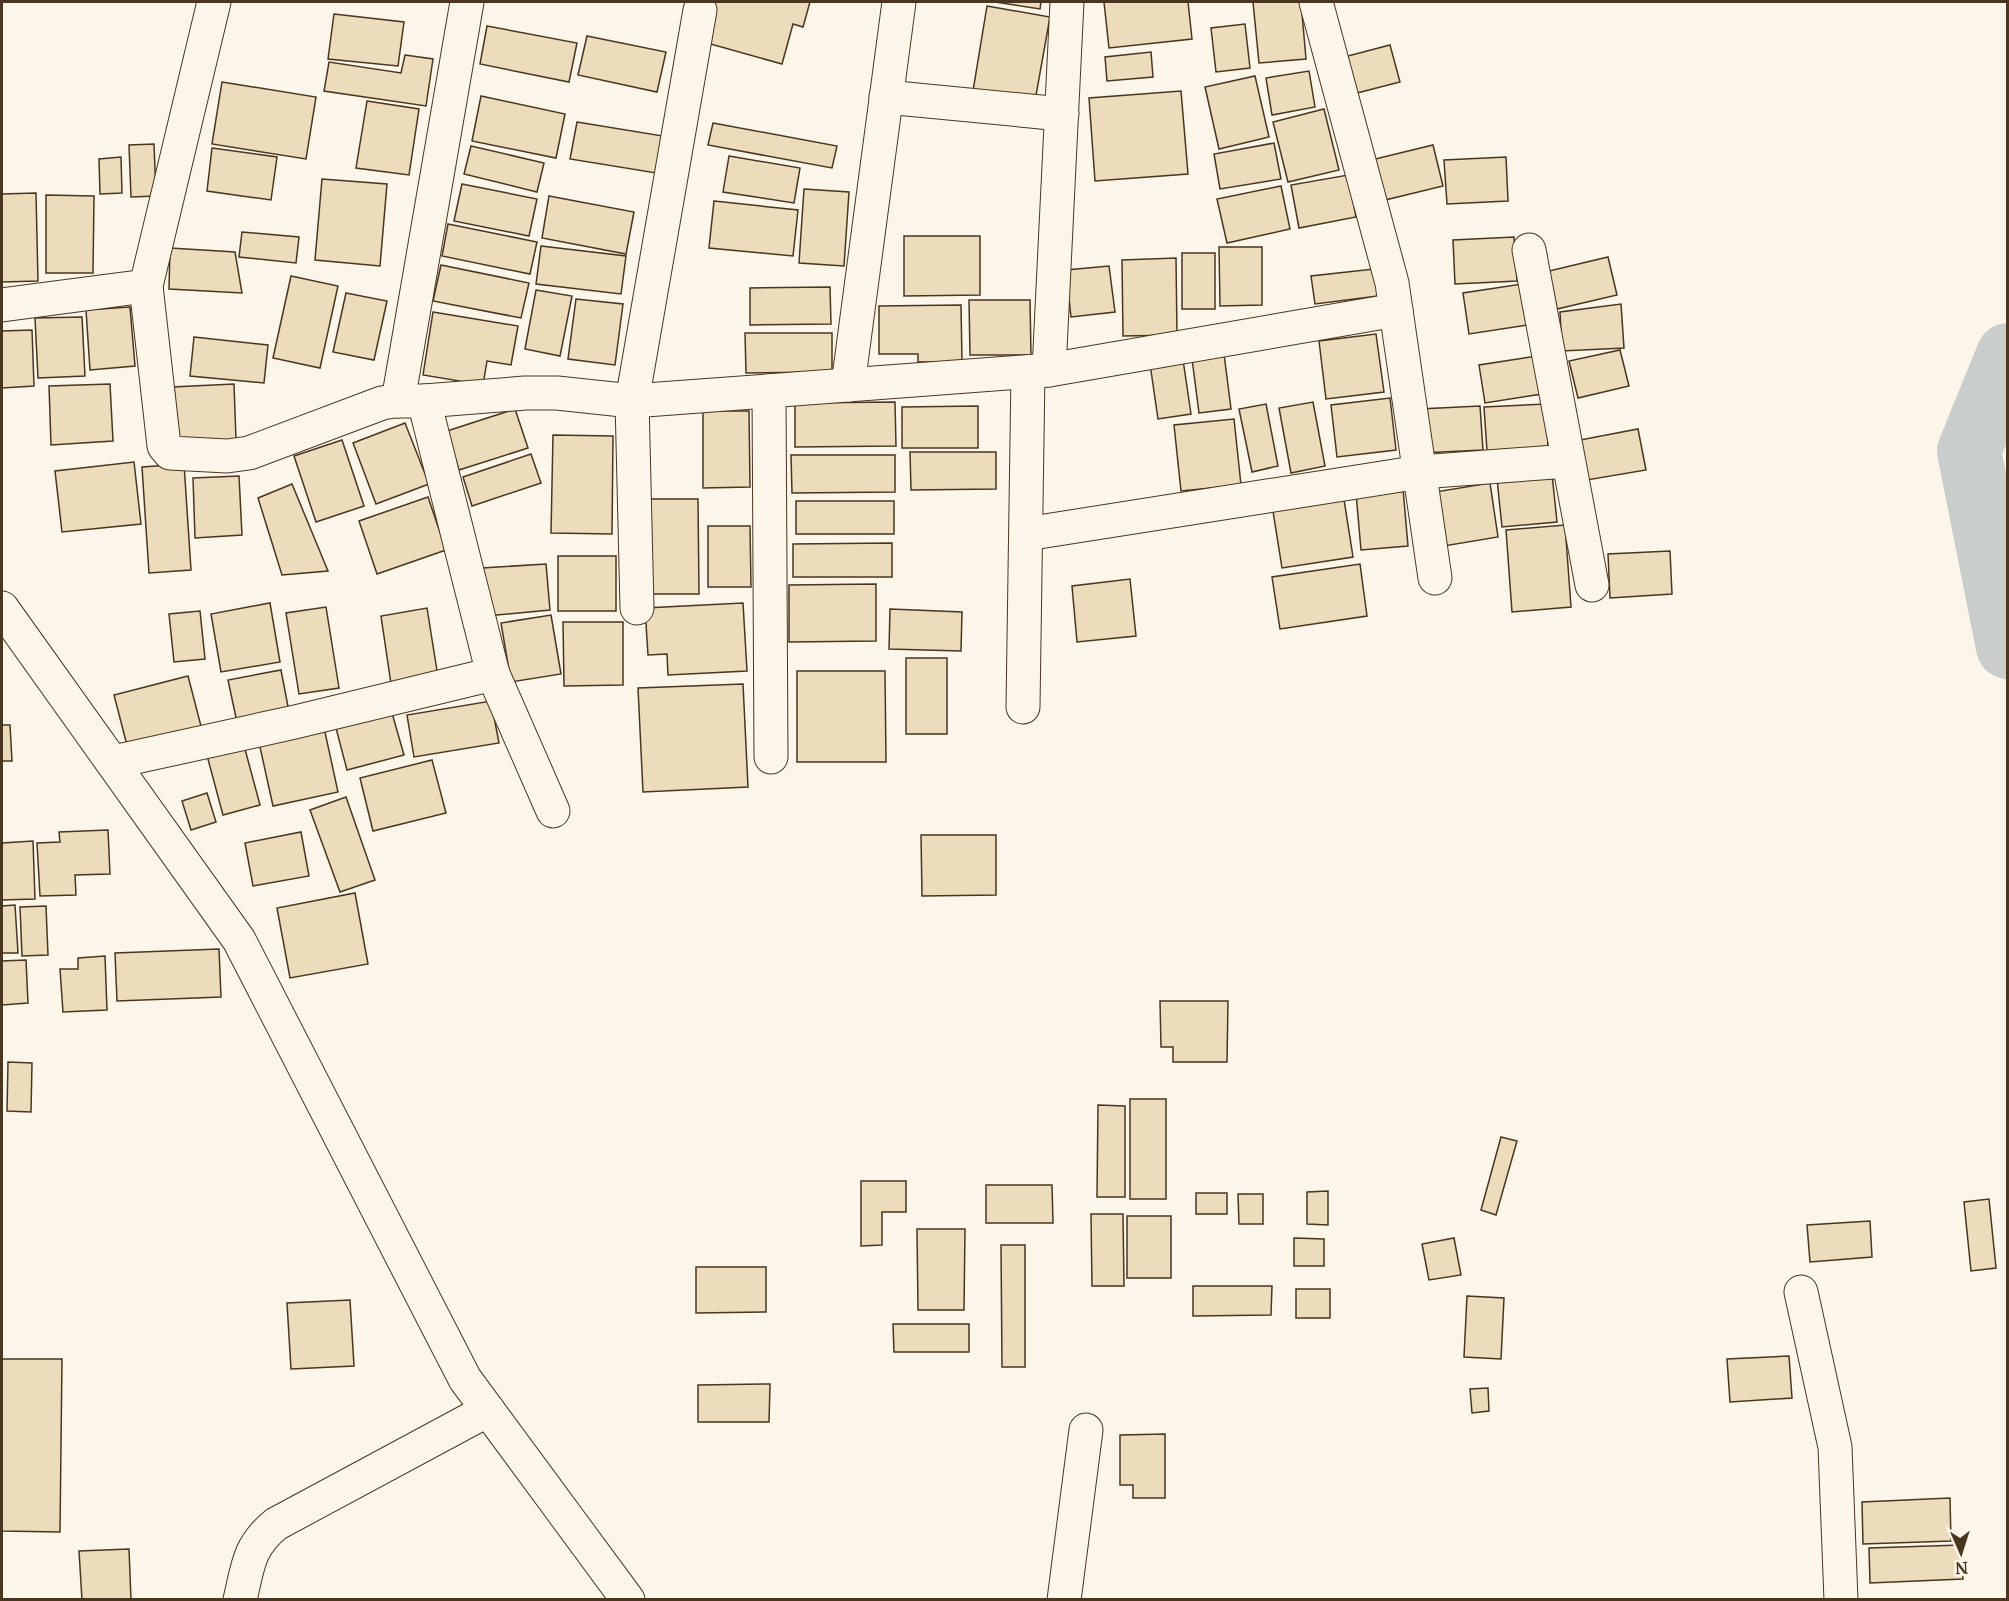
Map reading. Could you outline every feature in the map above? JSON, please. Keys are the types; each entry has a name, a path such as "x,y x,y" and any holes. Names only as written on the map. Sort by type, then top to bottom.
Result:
{"street":[{"path":"214,2 146,286 164,446 170,453 227,456 249,453 382,403 546,393 632,401 1039,371 1396,310"},
{"path":"467,2 411,401 493,674 554,811"},
{"path":"848,385 898,2"},
{"path":"1023,707 1026,534 1062,114 1067,2"},
{"path":"1316,2 1387,261 1435,578"},
{"path":"637,608 632,401 700,10"},
{"path":"886,98 1062,114"},
{"path":"1529,250 1592,585"},
{"path":"2,305 146,286"},
{"path":"769,391 771,757"},
{"path":"1026,534 1420,472 1568,461"},
{"path":"3,611 239,940 465,1379 628,1599"},
{"path":"113,762 295,722 493,674"},
{"path":"1801,1292 1835,1447 1841,1599"},
{"path":"240,1599 252,1552 262,1536 276,1524 488,1410"},
{"path":"1064,1599 1086,1430"}],"building":[{"path":"711,2 810,2 803,27 793,24 782,64 700,41"},
{"path":"995,2 1041,2 1040,9"},
{"path":"1104,2 1188,2 1192,39 1109,48"},
{"path":"1253,2 1301,2 1306,59 1259,63"},
{"path":"987,6 1050,17 1035,101 973,91"},
{"path":"334,14 404,22 398,66 328,59"},
{"path":"1245,24 1250,68 1216,72 1211,28"},
{"path":"487,26 577,43 569,82 480,64"},
{"path":"587,36 666,52 657,92 578,75"},
{"path":"1390,45 1400,82 1353,94 1344,57"},
{"path":"1151,52 1153,77 1107,81 1105,57"},
{"path":"405,55 433,59 426,106 324,91 329,62 401,73"},
{"path":"1309,71 1315,107 1272,115 1266,78"},
{"path":"1255,76 1269,137 1219,149 1205,87"},
{"path":"222,82 316,97 306,159 212,144"},
{"path":"1181,91 1188,174 1095,181 1089,98"},
{"path":"481,96 565,114 556,158 472,141"},
{"path":"367,101 419,109 409,175 356,168"},
{"path":"1324,109 1339,170 1288,182 1273,122"},
{"path":"577,122 663,136 656,173 570,159"},
{"path":"713,123 837,146 832,168 708,145"},
{"path":"1274,143 1281,179 1220,189 1214,154"},
{"path":"154,144 156,196 131,197 129,145"},
{"path":"1433,145 1443,186 1381,201 1371,160"},
{"path":"471,146 544,163 537,192 464,174"},
{"path":"212,148 277,157 271,200 207,191"},
{"path":"729,156 800,168 794,203 723,192"},
{"path":"121,157 122,193 100,194 99,159"},
{"path":"1506,157 1508,201 1447,204 1444,160"},
{"path":"1348,175 1356,217 1299,228 1291,185"},
{"path":"322,179 387,184 380,266 315,260"},
{"path":"462,184 537,199 529,236 454,221"},
{"path":"1281,186 1290,229 1227,243 1217,199"},
{"path":"804,189 849,192 844,266 799,263"},
{"path":"36,193 38,281 2,282 2,194"},
{"path":"46,195 94,196 93,273 46,273"},
{"path":"549,196 634,212 626,254 542,238"},
{"path":"714,201 798,210 793,256 709,248"},
{"path":"448,224 537,242 530,274 442,256"},
{"path":"242,232 299,237 296,263 239,257"},
{"path":"904,236 980,236 980,295 904,296"},
{"path":"1514,237 1517,281 1455,284 1453,240"},
{"path":"541,246 626,256 621,294 536,284"},
{"path":"1219,247 1262,247 1262,305 1220,306"},
{"path":"170,248 235,252 242,293 169,289"},
{"path":"1182,253 1215,253 1215,309 1182,309"},
{"path":"1608,257 1617,295 1557,309 1549,271"},
{"path":"1176,258 1177,335 1123,336 1122,260"},
{"path":"441,265 529,283 521,318 433,301"},
{"path":"1109,266 1115,312 1071,317 1066,270"},
{"path":"1374,269 1378,296 1315,304 1311,276"},
{"path":"291,276 338,286 320,368 273,358"},
{"path":"1522,284 1528,325 1469,334 1463,293"},
{"path":"830,287 831,324 750,325 750,288"},
{"path":"536,290 572,296 560,356 525,349"},
{"path":"346,293 387,301 374,360 333,352"},
{"path":"576,299 623,304 615,365 568,359"},
{"path":"969,300 1030,300 1031,355 970,355"},
{"path":"1621,304 1624,348 1562,351 1560,312"},
{"path":"961,305 962,362 918,362 918,354 879,354 879,306"},
{"path":"130,307 135,366 90,370 86,310"},
{"path":"433,312 518,326 511,365 487,361 483,385 423,375"},
{"path":"82,317 85,376 38,378 35,318"},
{"path":"32,330 34,386 2,388 2,331"},
{"path":"745,333 832,333 832,372 746,373"},
{"path":"1376,334 1384,392 1326,399 1319,341"},
{"path":"194,337 268,345 264,383 190,376"},
{"path":"1223,346 1231,409 1199,413 1191,351"},
{"path":"1620,350 1629,386 1578,398 1569,361"},
{"path":"1182,353 1191,414 1158,419 1149,357"},
{"path":"1537,356 1542,394 1485,403 1479,365"},
{"path":"110,384 113,441 51,445 49,386"},
{"path":"234,384 236,440 174,442 172,387"},
{"path":"1390,398 1396,450 1337,457 1331,405"},
{"path":"895,402 896,446 795,447 795,403"},
{"path":"1313,402 1325,466 1291,473 1279,408"},
{"path":"1266,404 1278,466 1252,472 1239,409"},
{"path":"1546,404 1548,447 1487,451 1484,407"},
{"path":"978,406 978,448 902,448 902,407"},
{"path":"1480,406 1483,450 1421,453 1419,409"},
{"path":"515,409 528,448 459,470 447,431"},
{"path":"703,411 749,411 750,487 703,488"},
{"path":"1234,419 1241,485 1181,491 1174,425"},
{"path":"405,423 429,484 376,504 353,443"},
{"path":"1638,429 1646,470 1587,480 1580,440"},
{"path":"553,435 613,436 612,534 551,533"},
{"path":"342,440 364,506 316,522 294,456"},
{"path":"910,452 996,452 996,489 911,490"},
{"path":"531,454 541,483 472,506 463,477"},
{"path":"791,455 895,455 895,492 792,493"},
{"path":"134,462 141,524 62,532 55,471"},
{"path":"184,464 191,570 149,573 142,467"},
{"path":"1552,474 1557,522 1502,527 1497,479"},
{"path":"239,476 242,535 195,538 193,478"},
{"path":"1490,483 1498,537 1438,547 1429,493"},
{"path":"292,484 328,571 282,575 258,498"},
{"path":"1403,489 1408,546 1361,550 1356,493"},
{"path":"1343,493 1353,557 1282,568 1272,505"},
{"path":"428,497 446,550 377,574 359,521"},
{"path":"641,499 698,499 699,594 642,594"},
{"path":"796,501 894,501 894,534 796,534"},
{"path":"1565,525 1571,607 1512,612 1506,530"},
{"path":"708,526 750,526 751,587 708,587"},
{"path":"892,543 892,577 793,577 793,544"},
{"path":"1670,551 1672,594 1610,598 1608,554"},
{"path":"558,556 616,556 616,611 558,611"},
{"path":"546,564 550,610 486,616 482,568"},
{"path":"1360,564 1367,616 1280,629 1272,577"},
{"path":"1130,579 1136,636 1077,642 1072,586"},
{"path":"876,584 876,641 789,642 789,585"},
{"path":"270,603 280,662 221,672 211,614"},
{"path":"743,603 747,671 668,675 667,654 648,655 645,608"},
{"path":"326,607 339,688 299,694 286,613"},
{"path":"427,608 438,677 391,684 381,616"},
{"path":"890,609 962,612 961,651 889,649"},
{"path":"200,611 205,659 174,662 169,614"},
{"path":"551,615 561,674 511,682 501,623"},
{"path":"563,622 623,622 623,685 564,686"},
{"path":"906,658 947,658 947,734 906,734"},
{"path":"281,670 290,717 238,727 228,680"},
{"path":"797,671 885,671 886,762 797,762"},
{"path":"188,676 202,730 128,749 114,695"},
{"path":"743,684 748,787 643,792 638,688"},
{"path":"491,701 499,743 414,757 407,715"},
{"path":"392,713 404,755 347,770 336,728"},
{"path":"323,723 338,792 273,806 258,738"},
{"path":"2,725 10,725 12,761 2,761"},
{"path":"242,738 260,805 223,815 205,748"},
{"path":"432,760 446,813 373,831 360,778"},
{"path":"207,793 216,822 191,830 182,801"},
{"path":"346,797 375,880 340,892 310,810"},
{"path":"108,830 110,874 75,875 76,895 40,896 37,843 60,842 59,832"},
{"path":"301,832 309,876 253,886 245,843"},
{"path":"921,835 996,835 996,895 922,896"},
{"path":"33,841 35,899 2,900 2,843"},
{"path":"355,893 368,964 290,978 277,908"},
{"path":"15,905 18,953 2,953 2,906"},
{"path":"46,906 48,955 22,956 20,907"},
{"path":"219,949 221,997 117,1001 115,953"},
{"path":"105,956 107,1010 63,1012 60,969 78,969 78,958"},
{"path":"26,960 28,1003 2,1005 2,961"},
{"path":"1160,1001 1228,1001 1227,1062 1173,1062 1173,1047 1161,1047"},
{"path":"8,1062 32,1063 31,1112 7,1111"},
{"path":"1130,1099 1166,1099 1166,1199 1130,1199"},
{"path":"1098,1105 1125,1106 1125,1197 1097,1197"},
{"path":"1501,1137 1517,1141 1496,1215 1481,1210"},
{"path":"861,1181 906,1181 906,1212 882,1212 882,1245 861,1246"},
{"path":"986,1185 1052,1185 1053,1223 986,1223"},
{"path":"1328,1191 1328,1225 1307,1224 1307,1192"},
{"path":"1196,1193 1227,1193 1227,1214 1196,1214"},
{"path":"1238,1194 1263,1194 1263,1224 1239,1224"},
{"path":"1989,1199 1996,1268 1971,1271 1964,1202"},
{"path":"1091,1214 1123,1214 1124,1286 1092,1286"},
{"path":"1127,1216 1171,1216 1171,1278 1127,1278"},
{"path":"1870,1221 1872,1257 1810,1262 1807,1225"},
{"path":"917,1229 965,1229 964,1310 918,1310"},
{"path":"1294,1238 1324,1239 1324,1266 1294,1266"},
{"path":"1454,1238 1461,1275 1429,1280 1422,1244"},
{"path":"1001,1245 1025,1245 1025,1367 1002,1367"},
{"path":"696,1267 766,1267 766,1312 696,1313"},
{"path":"1193,1286 1272,1286 1271,1315 1193,1316"},
{"path":"1296,1289 1330,1289 1330,1318 1296,1318"},
{"path":"1467,1296 1504,1298 1501,1359 1464,1357"},
{"path":"350,1300 354,1366 291,1369 287,1303"},
{"path":"893,1324 969,1324 969,1352 894,1352"},
{"path":"1789,1356 1792,1398 1730,1402 1727,1359"},
{"path":"2,1359 62,1359 60,1532 2,1531"},
{"path":"770,1384 769,1422 698,1422 698,1385"},
{"path":"1488,1388 1489,1411 1472,1413 1470,1389"},
{"path":"1165,1434 1165,1498 1133,1498 1133,1485 1120,1485 1120,1435"},
{"path":"1950,1498 1951,1541 1863,1544 1862,1502"},
{"path":"1961,1545 1963,1579 1870,1583 1869,1548"},
{"path":"129,1549 131,1600 82,1600 79,1551"}],"waterway":[{"path":"2008,355 1969,451 2008,647"}]}
